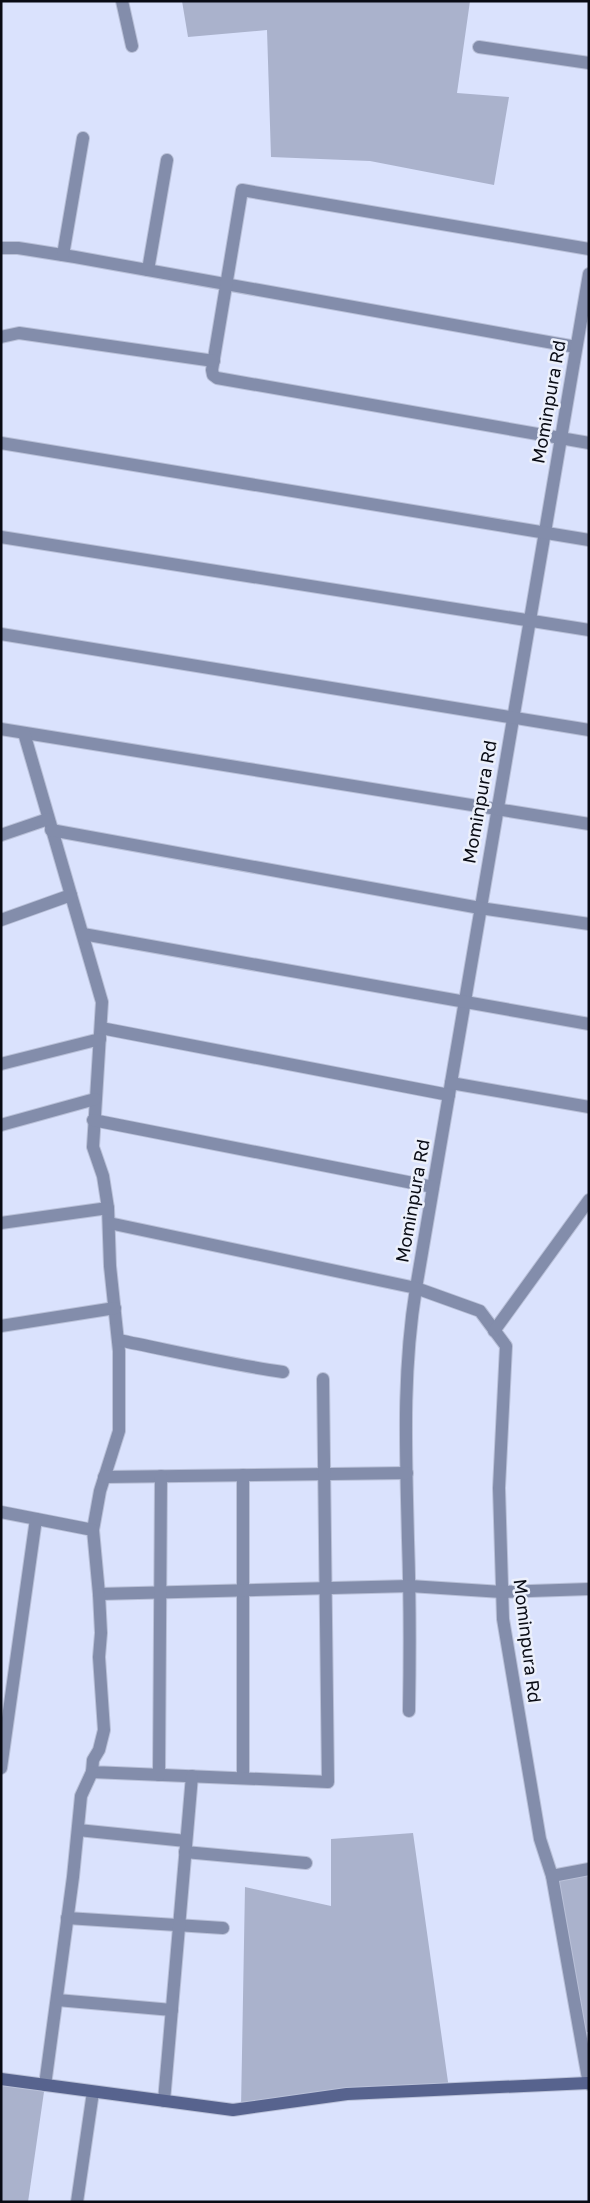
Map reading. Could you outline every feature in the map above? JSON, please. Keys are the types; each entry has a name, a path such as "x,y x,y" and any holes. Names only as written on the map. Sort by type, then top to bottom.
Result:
{"street":[{"path":"122,1 132,46"},
{"path":"479,47 589,63"},
{"path":"63,255 83,138"},
{"path":"148,270 167,160"},
{"path":"589,249 242,190 213,375 217,378 589,444"},
{"path":"1,248 18,248 63,255 576,347"},
{"name":"Mominpura Rd","path":"589,274 416,1288 480,1312 506,1346 499,1488 503,1619 540,1839 552,1876 589,2083"},
{"path":"1,337 19,332 214,361"},
{"path":"1,443 589,540"},
{"path":"1,537 589,630"},
{"path":"1,634 589,730"},
{"path":"1,729 589,824"},
{"path":"24,733 102,1002 93,1120 93,1147 102,1176 108,1208 118,1340 119,1431 104,1477 93,1530 99,1594 101,1633 99,1656 104,1730 99,1750 93,1760 92,1772 81,1796 68,1918 45,2085"},
{"path":"1,835 50,824 480,908 589,924"},
{"path":"1,920 71,895"},
{"path":"82,934 589,1024"},
{"path":"1,1064 100,1033 450,1089 589,1106"},
{"path":"1,1125 95,1099"},
{"path":"93,1120 433,1187"},
{"path":"494,1331 589,1200"},
{"path":"1,1223 108,1208"},
{"path":"109,1223 416,1288 408,1338 405,1392 410,1586 410,1711"},
{"path":"1,1326 115,1308"},
{"path":"118,1340 193,1355 216,1362 282,1372"},
{"path":"92,1772 328,1782 323,1379"},
{"path":"104,1477 407,1473"},
{"path":"242,1475 244,1590 243,1778"},
{"path":"159,1774 161,1476"},
{"path":"1,1512 93,1530"},
{"path":"1,1768 36,1519"},
{"path":"99,1594 410,1586 502,1592 589,1589"},
{"path":"164,2101 192,1776"},
{"path":"78,1830 306,1862"},
{"path":"552,1876 589,1868"},
{"path":"68,1918 223,1928"},
{"path":"57,2000 172,2010"},
{"path":"1,2079 233,2110 347,2094 589,2083"},
{"path":"77,2202 93,2092"}],"shaded area":[{"path":"182,1 470,1 457,93 509,97 494,185 370,161 271,157 267,30 188,37"},
{"path":"413,1833 449,2089 241,2109 245,1887 331,1906 331,1839"},
{"path":"589,1869 589,2032 580,2032 552,1876"},
{"path":"1,2079 45,2085 28,2202 1,2202"}]}
